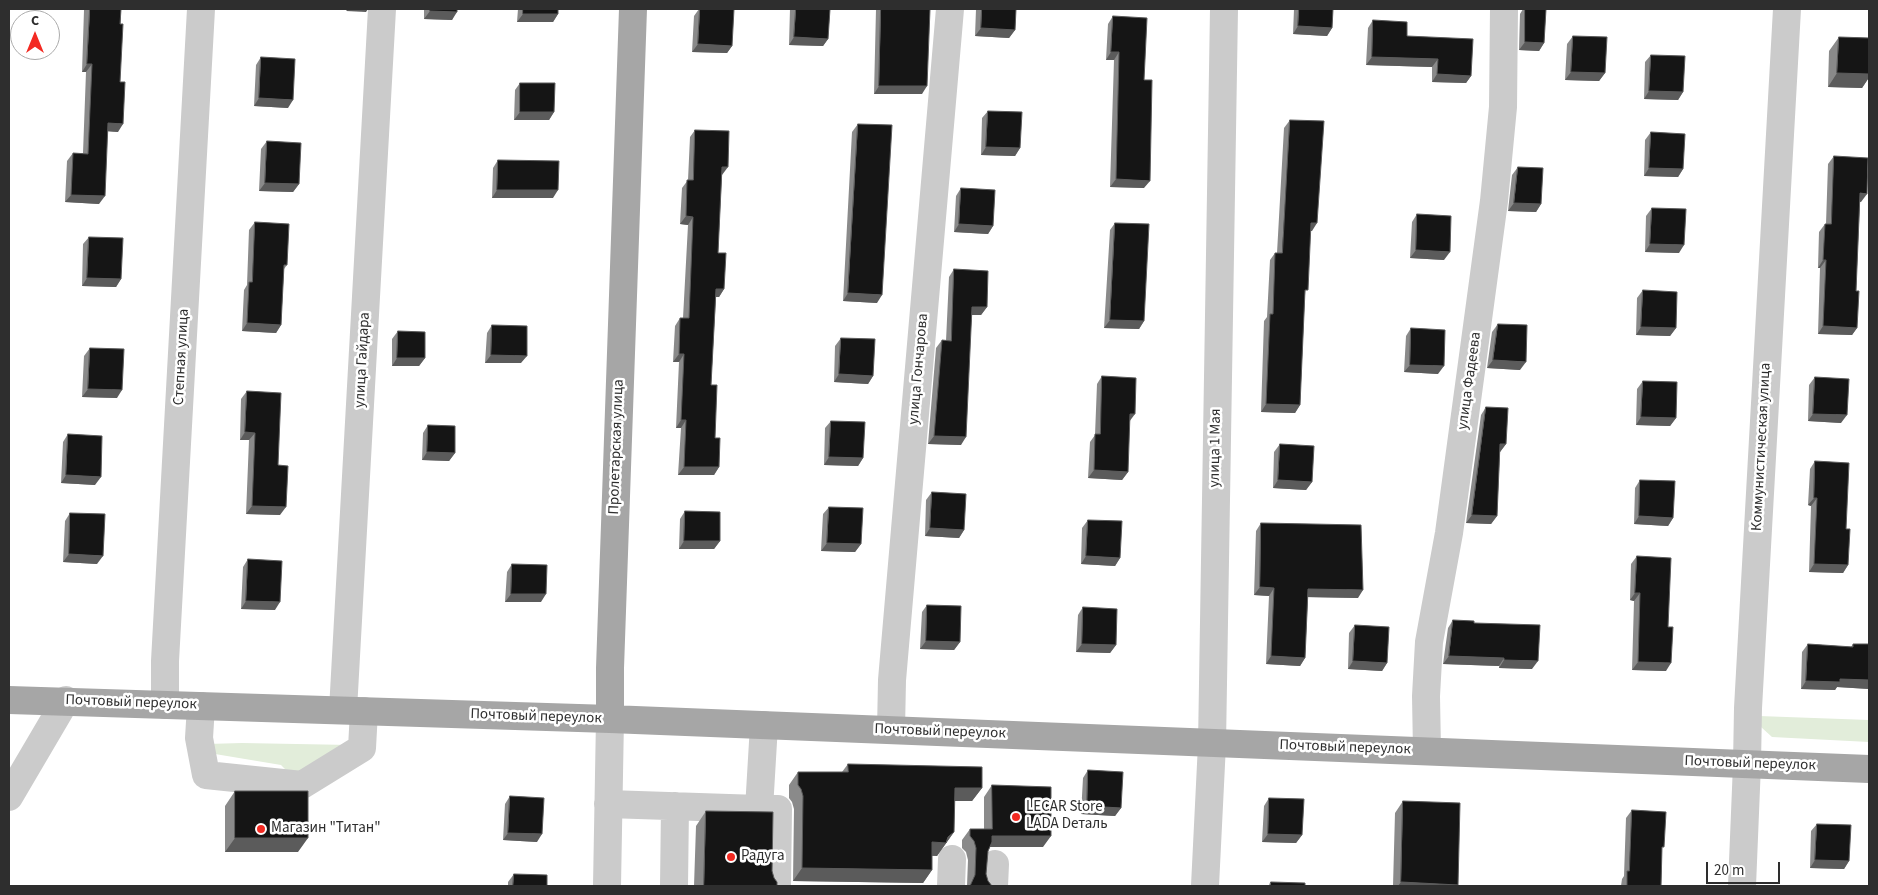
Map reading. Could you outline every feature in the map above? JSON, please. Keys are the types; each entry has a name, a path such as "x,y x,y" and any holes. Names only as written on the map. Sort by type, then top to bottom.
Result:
{"main road":[{"name":"Пролетарская улица","path":"610,720 610,658 633,9"},
{"name":"Почтовый переулок","path":"10,699 764,725 1869,769"}],"street":[{"name":"Степная улица","path":"165,705 165,651 201,9"},
{"name":"улица Гайдара","path":"201,706 199,738 206,775 302,785 362,748 354,711 382,9"},
{"name":"улица Гончарова","path":"891,730 893,670 950,9"},
{"name":"улица 1 Мая","path":"1206,886 1212,744 1224,9"},
{"name":"улица Фадеева","path":"1427,751 1426,696 1429,642 1449,533 1494,201 1503,107 1504,9"},
{"name":"Коммунистическая улица","path":"1742,886 1748,708 1787,9"},
{"path":"12,785 66,700"},
{"name":"Пролетарская улица","path":"607,886 610,720"},
{"path":"759,809 764,725"},
{"path":"608,804 778,809 777,886"},
{"path":"674,886 675,806"},
{"path":"951,886 952,859"}],"green space":[{"path":"1759,716 1869,720 1869,742 1772,737 1761,727"},
{"path":"207,744 351,745 292,776 281,765 215,754"}],"building":[{"path":"90,9 121,9 120,24 123,24 120,82 125,82 123,124 108,123 105,196 71,195 73,153 88,154 92,64 87,64"},
{"path":"430,9 457,9 457,12 430,11"},
{"path":"523,9 558,9 558,14 523,14"},
{"path":"700,9 734,9 732,46 698,44"},
{"path":"796,9 830,9 828,39 794,37"},
{"path":"881,9 930,9 927,86 879,86"},
{"path":"982,9 1016,9 1015,30 981,28"},
{"path":"1299,9 1333,9 1332,28 1298,26"},
{"path":"1525,9 1546,9 1544,43 1525,42"},
{"path":"1113,16 1147,18 1144,80 1152,80 1150,181 1116,179 1119,52 1111,52"},
{"path":"1373,20 1407,22 1407,36 1473,39 1471,76 1437,74 1438,59 1372,57"},
{"path":"1573,36 1607,37 1605,73 1571,72"},
{"path":"1839,37 1869,38 1869,74 1837,73"},
{"path":"1651,55 1685,56 1683,92 1649,91"},
{"path":"261,57 295,59 293,100 259,98"},
{"path":"520,83 555,83 554,112 520,112"},
{"path":"988,111 1022,112 1020,148 986,147"},
{"path":"1290,120 1324,121 1317,223 1311,223 1308,290 1305,290 1300,405 1266,404 1270,314 1273,314 1275,253 1282,253"},
{"path":"858,124 892,125 882,295 848,293"},
{"path":"695,130 729,131 728,167 722,167 718,253 726,253 724,289 716,289 711,385 717,385 715,438 720,438 719,467 684,467 686,420 681,420 684,354 679,354 680,318 689,318 693,217 686,216 687,180 693,180"},
{"path":"1651,132 1685,134 1683,169 1649,168"},
{"path":"267,141 301,143 299,184 265,183"},
{"path":"1834,156 1868,158 1867,194 1860,193 1856,291 1859,291 1857,328 1823,326 1826,260 1823,260 1825,224 1831,224"},
{"path":"498,160 559,161 558,190 497,190"},
{"path":"1518,167 1543,168 1541,204 1514,203"},
{"path":"961,188 995,190 993,226 959,224"},
{"path":"1652,208 1686,209 1684,245 1650,244"},
{"path":"1417,214 1451,216 1450,252 1416,250"},
{"path":"255,222 289,224 287,265 284,265 281,325 247,323 249,282 252,282"},
{"path":"1115,223 1149,224 1144,321 1110,320"},
{"path":"89,237 123,238 121,279 87,278"},
{"path":"954,269 988,271 987,307 972,307 966,437 934,436 942,340 951,341"},
{"path":"1643,290 1677,292 1676,328 1641,327"},
{"path":"1498,324 1527,325 1526,362 1493,360"},
{"path":"492,325 527,326 527,356 491,355"},
{"path":"1411,328 1445,330 1444,366 1410,365"},
{"path":"398,331 425,332 425,358 397,358"},
{"path":"841,338 875,339 873,376 839,374"},
{"path":"90,348 124,349 122,390 88,389"},
{"path":"1102,376 1136,378 1135,414 1130,414 1128,472 1094,470 1095,434 1100,434"},
{"path":"1815,377 1849,379 1847,415 1813,414"},
{"path":"1643,381 1677,382 1676,418 1641,417"},
{"path":"247,391 281,393 278,465 288,466 286,507 252,506 255,433 245,432"},
{"path":"1486,407 1508,408 1506,444 1500,444 1497,516 1472,515"},
{"path":"831,421 865,422 863,458 829,457"},
{"path":"428,425 455,426 455,453 427,452"},
{"path":"68,434 102,436 101,477 66,475"},
{"path":"1280,444 1314,446 1312,482 1278,480"},
{"path":"1815,461 1849,463 1846,529 1850,529 1848,565 1814,564 1817,498 1814,498"},
{"path":"1640,480 1675,481 1673,518 1639,516"},
{"path":"932,492 966,494 964,530 930,528"},
{"path":"829,507 863,508 861,544 827,543"},
{"path":"685,511 720,512 720,541 684,541"},
{"path":"70,513 105,514 103,556 69,554"},
{"path":"1088,520 1122,521 1120,558 1086,556"},
{"path":"1261,523 1361,525 1363,590 1308,589 1305,658 1271,656 1274,588 1260,587"},
{"path":"1637,556 1671,558 1668,627 1673,627 1671,663 1638,662 1640,593 1635,593"},
{"path":"248,559 282,561 280,602 246,601"},
{"path":"512,564 547,565 546,594 511,594"},
{"path":"927,605 961,606 960,642 926,641"},
{"path":"1083,607 1117,609 1116,645 1082,644"},
{"path":"1453,620 1474,621 1474,623 1540,625 1538,661 1449,656"},
{"path":"1355,625 1389,627 1387,663 1353,661"},
{"path":"1808,644 1853,647 1853,644 1869,644 1869,680 1840,679 1840,682 1806,681"},
{"path":"848,764 982,767 982,788 955,788 954,832 948,837 946,843 932,842 932,870 802,868 803,796 798,785 798,772 848,772"},
{"path":"1088,770 1123,772 1121,808 1087,806"},
{"path":"992,785 1051,787 1051,836 992,836 992,842 988,851 986,874 992,886 970,886 975,875 976,848 970,836 970,829 992,829"},
{"path":"235,791 308,791 308,838 235,838"},
{"path":"510,796 544,798 542,834 508,833"},
{"path":"1269,798 1304,799 1302,835 1268,834"},
{"path":"1403,801 1460,803 1458,885 1401,882"},
{"path":"1632,810 1666,812 1664,847 1662,847 1661,886 1627,886"},
{"name":"Радуга","path":"706,811 773,812 772,871 777,886 704,886"},
{"path":"1817,824 1851,825 1849,861 1815,860"},
{"path":"514,874 547,875 547,886 513,886"},
{"path":"1271,882 1305,883 1305,886 1270,886"}],"place":[{"name":"LECAR Store LADA Dеталь","path":"1016,817"},
{"name":"Магазин \"Титан\"","path":"261,829"},
{"name":"Радуга","path":"731,857"}]}
